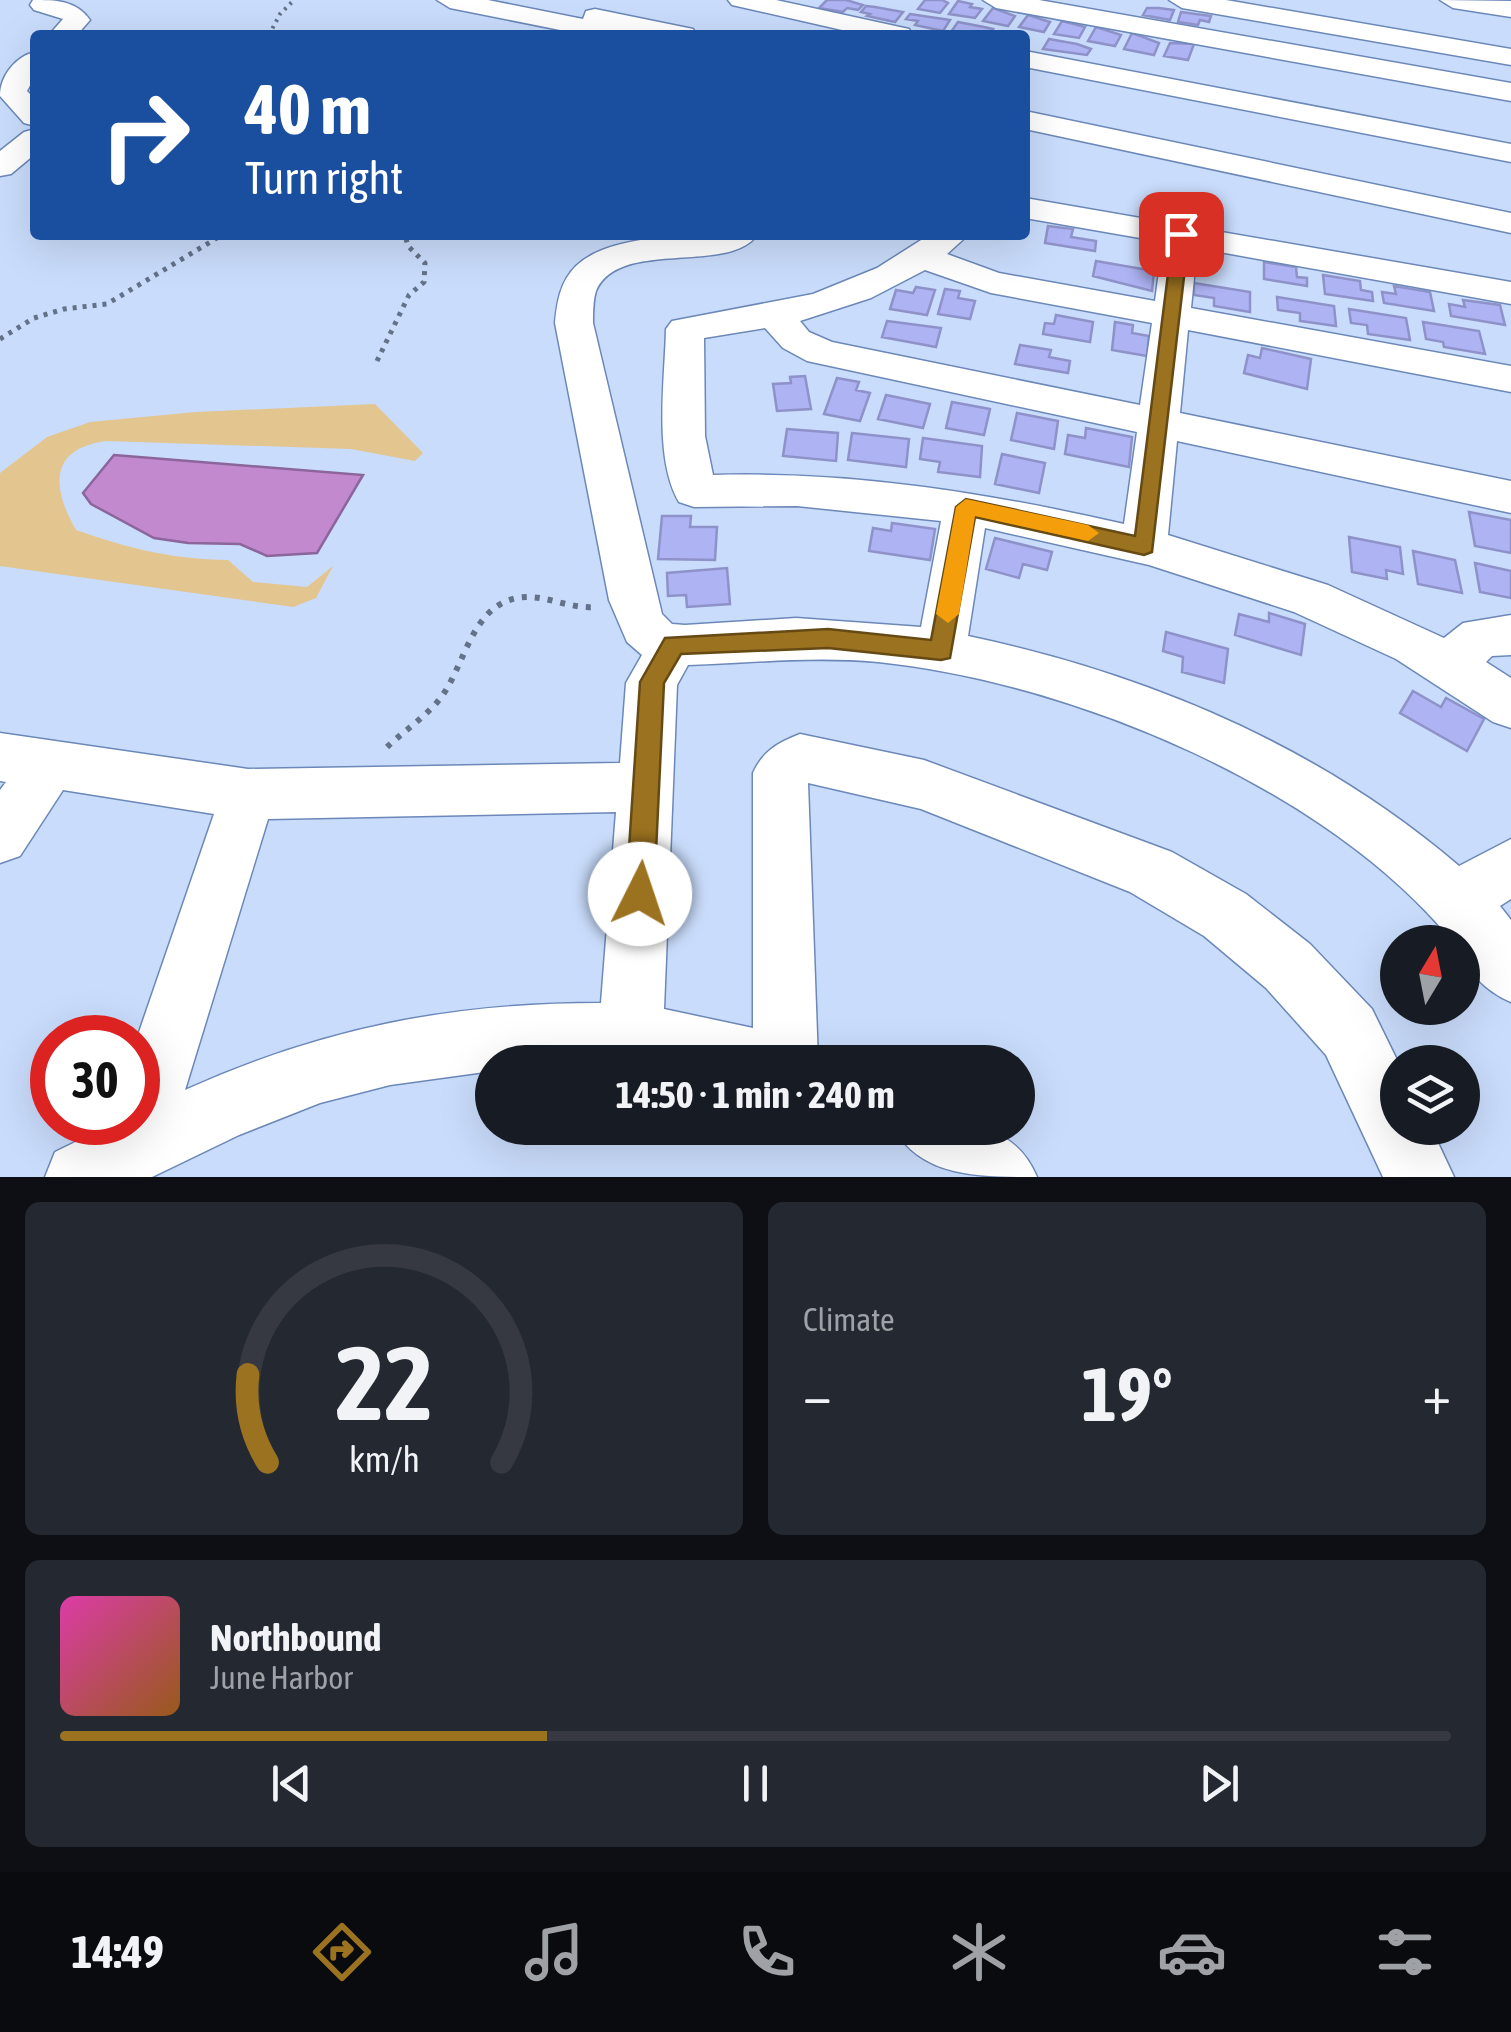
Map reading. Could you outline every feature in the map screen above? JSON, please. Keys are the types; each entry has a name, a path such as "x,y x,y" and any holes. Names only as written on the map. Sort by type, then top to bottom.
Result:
{"street":[{"path":"46,0 43,6 72,13 76,20 67,30"},
{"path":"450,0 578,12"},
{"path":"511,0 578,12 621,28 645,0"},
{"path":"742,0 877,30"},
{"path":"996,0 1386,129 1511,153"},
{"path":"1182,0 1232,4 1511,57"},
{"path":"1453,0 1511,9"},
{"path":"1205,66 1232,4"},
{"path":"1030,59 1205,66 1511,92"},
{"path":"30,65 14,82 12,92 30,112"},
{"path":"1030,106 1511,206"},
{"path":"1030,121 1511,223"},
{"path":"1378,178 1386,129"},
{"path":"0,168 30,142"},
{"path":"1030,209 1511,293"},
{"path":"1144,546 1181,234"},
{"path":"714,240 611,260 588,274 577,288 574,323 632,599 643,628 661,642 674,645 796,638 941,651 1067,683 1234,746 1338,805 1456,900 1511,971"},
{"path":"1511,379 992,282 937,246 858,293 775,316 685,329 684,436 694,491 842,491 966,507 1201,560 1308,596 1449,664 1511,706"},
{"path":"775,316 796,340 822,352 1511,497"},
{"path":"941,651 966,507"},
{"path":"1449,664 1480,637 1511,635"},
{"path":"631,1036 652,682 674,645"},
{"path":"786,1045 780,772 800,758 924,785 1150,872 1225,915 1288,966 1348,1032 1420,1177"},
{"path":"0,837 25,760 248,794 647,787"},
{"path":"106,1164 248,794"},
{"path":"1456,900 1511,866"},
{"path":"106,1164 288,1083 352,1061 422,1046 492,1038 631,1036 684,1045"},
{"path":"954,1145 1002,1177"}],"path":[{"path":"272,30 294,0"},
{"path":"0,339 34,318 64,309 107,304 214,240"},
{"path":"378,361 409,295 424,282 425,263 406,240"},
{"path":"355,793 390,744 423,717 443,694 480,622 500,605 514,598 546,597 584,609 632,599"}],"shaded area":[{"path":"375,404 423,453 415,461 351,449 106,441 73,452 60,473 62,500 76,530 151,552 228,560 253,582 307,587 333,566 316,598 293,607 0,566 0,473 47,437 90,422 196,412"},
{"path":"114,455 363,475 317,553 267,556 240,544 154,538 91,504 83,493"}],"building":[{"path":"827,0 863,5 858,10 847,8 843,12 819,8"},
{"path":"925,0 948,3 940,13 918,9"},
{"path":"958,1 982,9 975,18 949,14"},
{"path":"866,6 903,12 895,22 867,16 870,14 861,12"},
{"path":"993,8 1015,16 1008,26 983,21"},
{"path":"1147,8 1174,10 1170,20 1143,15"},
{"path":"1181,12 1211,16 1209,22 1200,20 1198,25 1178,22"},
{"path":"910,14 950,20 944,30 938,30 906,19"},
{"path":"1028,15 1050,22 1044,32 1019,27"},
{"path":"1062,21 1085,27 1079,38 1054,34"},
{"path":"958,22 993,29 992,30 952,30"},
{"path":"1096,27 1121,35 1115,46 1088,41"},
{"path":"1132,33 1159,43 1154,55 1124,49"},
{"path":"1049,39 1091,49 1087,55 1043,49"},
{"path":"1170,43 1194,44 1188,60 1164,56"},
{"path":"1048,226 1073,229 1071,237 1096,241 1095,251 1045,243"},
{"path":"1096,261 1154,271 1152,291 1093,276"},
{"path":"1264,262 1296,267 1297,277 1307,278 1307,286 1264,279"},
{"path":"1323,275 1360,281 1361,290 1372,292 1373,301 1325,294"},
{"path":"1194,283 1250,292 1250,312 1214,306 1214,298 1194,295"},
{"path":"1394,286 1430,292 1434,311 1384,303 1382,292 1396,294"},
{"path":"916,287 935,290 927,315 890,309 896,290 913,293"},
{"path":"945,289 960,291 958,298 975,301 970,319 938,314"},
{"path":"1277,297 1334,306 1336,326 1300,321 1300,313 1278,310"},
{"path":"1463,300 1500,305 1505,325 1451,316 1449,304 1465,307"},
{"path":"1349,309 1406,318 1410,340 1368,334 1367,325 1351,323"},
{"path":"1056,315 1093,322 1090,342 1043,334 1045,323 1054,324"},
{"path":"887,321 941,328 936,347 882,337"},
{"path":"1115,322 1133,325 1132,333 1149,336 1147,356 1112,350"},
{"path":"1423,322 1479,331 1485,354 1444,347 1443,342 1426,339"},
{"path":"1020,345 1051,350 1049,357 1070,361 1068,373 1015,364"},
{"path":"1262,348 1311,359 1307,389 1244,373 1248,355 1260,358"},
{"path":"805,376 811,409 777,411 773,384 791,383 790,377"},
{"path":"837,378 859,382 856,390 870,393 860,421 824,414"},
{"path":"886,395 930,404 923,428 878,419"},
{"path":"952,402 990,409 984,435 946,428"},
{"path":"1017,413 1058,421 1054,449 1011,440"},
{"path":"1086,428 1132,437 1129,467 1065,454 1068,435 1085,438"},
{"path":"787,429 838,433 836,461 783,456"},
{"path":"852,433 909,439 906,467 848,460"},
{"path":"923,438 982,446 980,477 938,472 940,462 920,459"},
{"path":"1002,454 1045,463 1039,493 995,484"},
{"path":"1469,512 1511,520 1511,553 1475,546"},
{"path":"662,516 691,516 690,527 717,527 715,560 658,559"},
{"path":"892,523 935,529 930,560 869,551 873,528 891,531"},
{"path":"1349,537 1400,547 1403,574 1386,570 1387,579 1352,572"},
{"path":"995,538 1052,552 1047,570 1023,564 1019,578 986,569"},
{"path":"1413,551 1455,560 1462,593 1418,584"},
{"path":"1475,563 1511,571 1511,598 1480,592"},
{"path":"727,568 730,604 687,607 686,595 668,596 667,573"},
{"path":"1269,613 1305,624 1301,655 1235,635 1239,614 1269,622"},
{"path":"1166,632 1228,649 1224,683 1182,672 1183,657 1163,651"},
{"path":"1413,691 1441,707 1446,698 1484,719 1467,751 1400,713"}],"slow traffic":[{"path":"948,614 966,507 1088,533"}],"route":[{"path":"640,894 652,682 674,645 828,639 941,651 966,507 1144,546 1181,234"}]}
